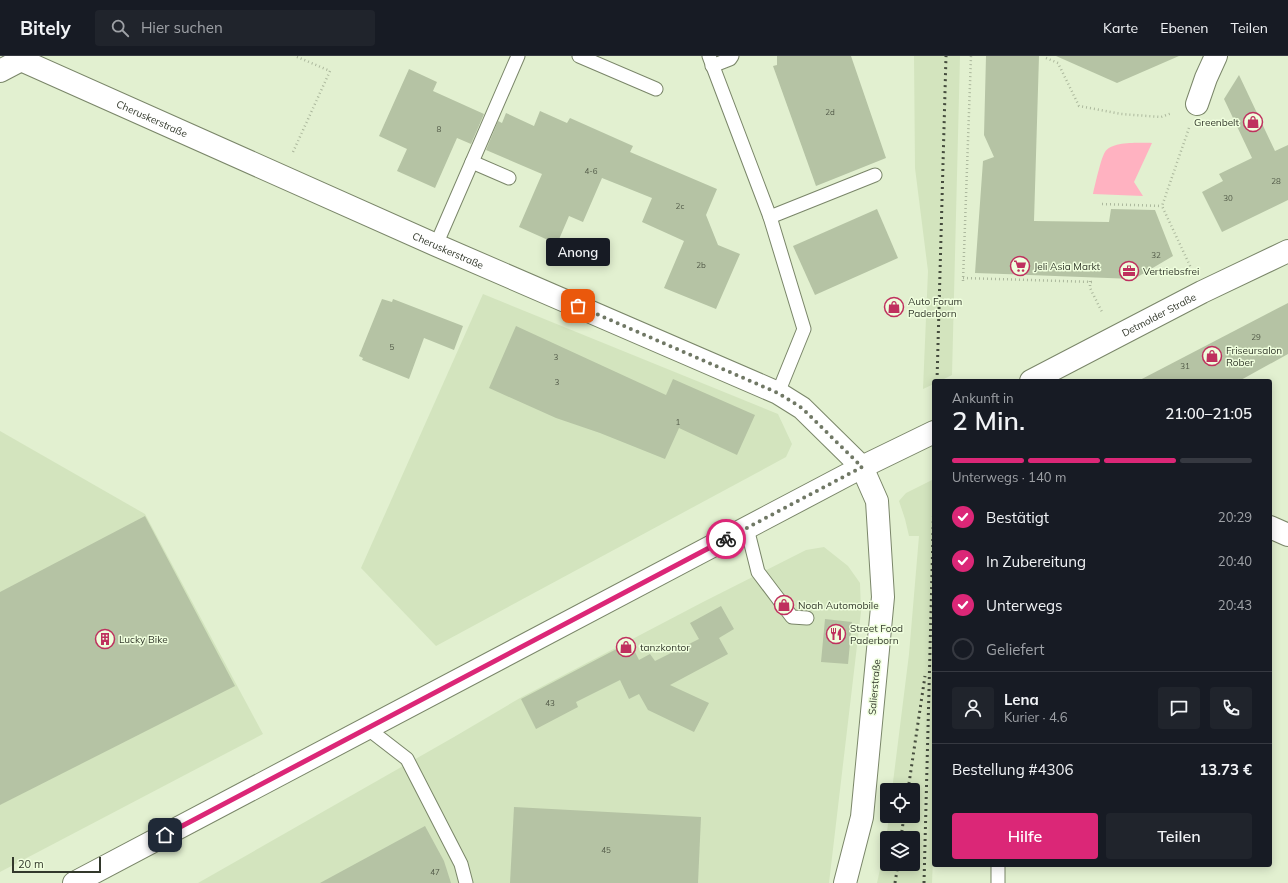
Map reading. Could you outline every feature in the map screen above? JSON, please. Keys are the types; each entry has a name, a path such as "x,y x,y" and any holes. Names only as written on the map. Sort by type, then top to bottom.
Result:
{"street":[{"path":"1197,104 1206,78 1216,56"},
{"name":"Cheruskerstraße","path":"22,57 282,176 778,393 802,408 862,467"},
{"path":"0,71 22,57"},
{"name":"Detmolder Straße","path":"1038,379 1202,292 1288,251"},
{"path":"74,883 862,467 932,433"},
{"name":"Salierstraße","path":"845,883 862,817 883,597 877,501 862,467"},
{"path":"1272,528 1288,535"}],"lane":[{"path":"436,244 518,56"},
{"path":"579,56 656,90"},
{"path":"732,56 730,59 711,61 770,217 804,329 778,393"},
{"path":"472,162 509,178"},
{"path":"770,217 875,174"},
{"path":"747,528 758,572 792,617 807,618"},
{"path":"367,728 407,759 461,864 466,883"},
{"path":"998,867 998,883"}],"path":[{"path":"282,176 330,71 295,56"},
{"path":"971,56 963,280 1094,282"},
{"path":"1046,58 1058,63 1079,106 1121,114 1161,117"},
{"path":"1197,104 1162,206 1202,292"},
{"path":"1102,204 1162,206"},
{"path":"1090,281 1090,288 1102,312"}],"shaded area":[{"path":"914,56 960,56 952,375 944,379 932,379 932,385 923,389 928,271 915,168"},
{"path":"1127,143 1152,143 1134,182 1143,196 1093,194 1102,160 1105,152 1109,148"},
{"path":"483,294 778,414 792,444 786,457 436,646 361,568"},
{"path":"0,431 145,514 263,734 0,872"},
{"path":"932,480 932,883 877,883 880,870 880,871 920,871 920,831 887,831 888,823 920,823 920,783 893,783 909,654 919,536 909,536 899,501 906,493"},
{"path":"824,547 848,566 860,583 861,612 829,883 198,883 520,698 806,550"}],"building":[{"path":"777,56 851,56 886,158 816,186 773,66 777,65"},
{"path":"986,56 1039,56 1034,221 1109,222 1111,209 1155,210 1173,256 1134,279 975,273 983,161 994,157 984,135"},
{"path":"1056,56 1179,56 1117,83"},
{"path":"409,69 437,82 433,91 484,114 471,144 457,138 435,188 397,171 407,149 379,136"},
{"path":"1239,75 1275,151 1288,145 1288,200 1222,232 1202,192 1223,181 1219,174 1252,158 1224,99"},
{"path":"540,111 567,123 570,118 633,146 630,152 717,189 706,215 718,245 740,254 716,309 664,288 684,241 642,222 652,198 602,178 583,222 569,216 557,244 519,227 542,174 486,150 498,121 502,123 506,113 534,126"},
{"path":"877,209 898,258 815,295 793,246"},
{"path":"382,299 392,302 393,299 463,326 454,350 424,338 409,379 362,360 363,358 359,356"},
{"path":"1288,303 1288,354 1243,379 1142,379"},
{"path":"516,326 666,395 673,379 755,415 737,455 679,428 665,459 600,433 556,418 489,388"},
{"name":"Lucky Bike","path":"145,516 235,686 0,805 0,592"},
{"path":"721,606 734,629 719,638 728,654 670,685 709,703 694,732 648,710 639,694 629,699 620,680 576,702 578,707 536,729 521,699 630,642 639,660 650,654 655,661 699,639 690,623"},
{"path":"825,619 852,622 848,664 821,662"},
{"path":"514,807 701,817 698,883 510,883"},
{"path":"425,826 444,861 451,883 320,883"}],"railway":[{"path":"937,379 946,56"},
{"path":"924,883 932,573"},
{"path":"909,783 925,676"},
{"path":"902,831 903,823"},
{"path":"895,883 897,871"}],"way so far":[{"path":"578,306 778,393 802,408 862,467 726,539"}],"place":[{"name":"Greenbelt","path":"1253,122"},
{"name":"Jeli Asia Markt","path":"1020,266"},
{"name":"Vertriebsfrei","path":"1129,271"},
{"name":"Anong","path":"578,306"},
{"name":"Auto Forum Paderborn","path":"894,307"},
{"name":"Friseursalon Rober","path":"1212,356"},
{"name":"Noah Automobile","path":"784,605"},
{"name":"Street Food Paderborn","path":"836,634"},
{"name":"Lucky Bike","path":"105,639"},
{"name":"tanzkontor","path":"626,647"}],"route":[{"path":"165,835 726,539"}]}
